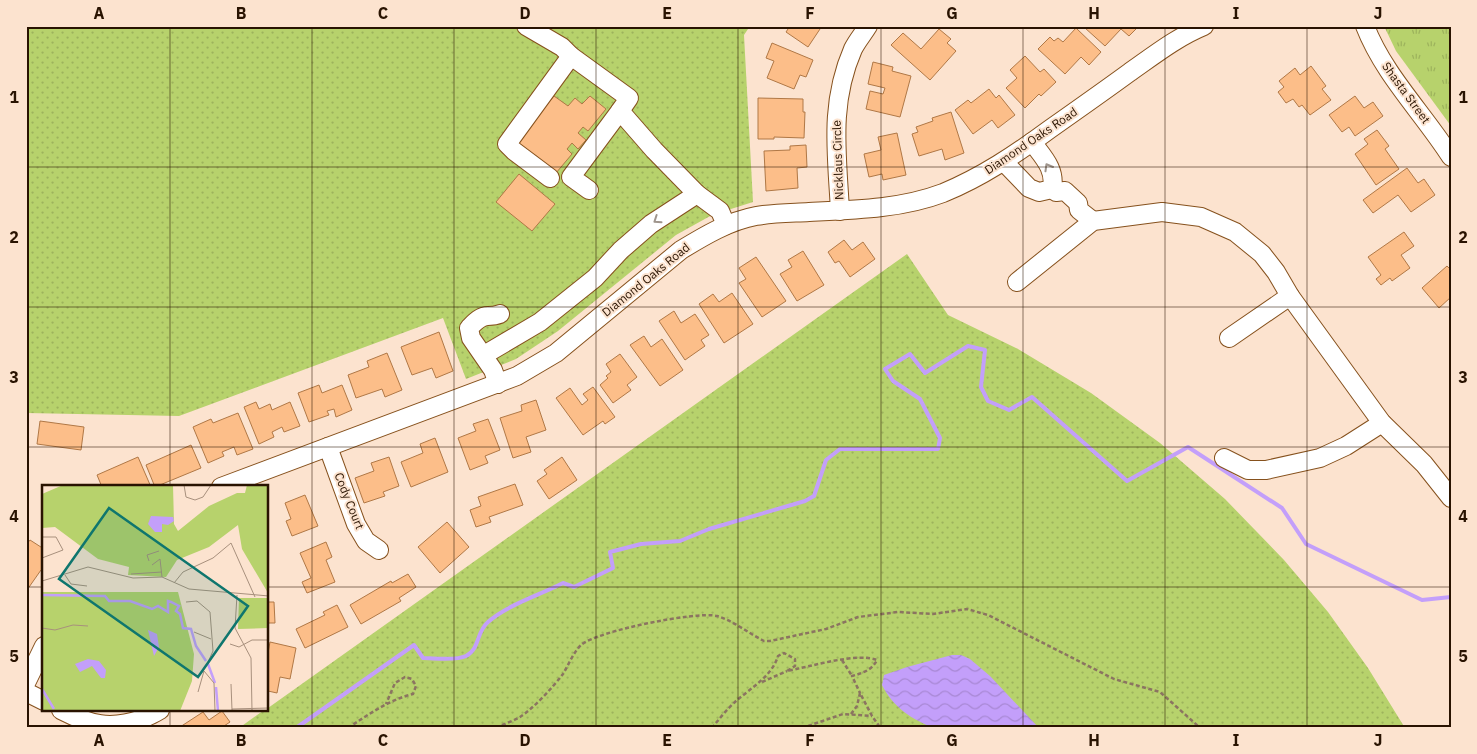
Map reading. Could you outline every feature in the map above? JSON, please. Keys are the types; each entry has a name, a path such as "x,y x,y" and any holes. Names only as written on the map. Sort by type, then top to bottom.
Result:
{"street":[{"path":"526,26 562,47 629,98 572,177 589,190"},
{"name":"Nicklaus Circle","path":"840,211 836,122 841,85 854,48 868,26"},
{"name":"Diamond Oaks Road","path":"224,485 498,384 535,367 556,353 669,259 697,240 726,226 755,216 840,211 911,202 942,193 974,179 1004,162 1161,51 1204,26"},
{"name":"Shasta Street","path":"1365,26 1377,52 1436,133 1451,157"},
{"path":"550,178 507,144 572,56"},
{"path":"620,111 654,150 698,194 720,210 726,226"},
{"path":"1032,142 1051,169 1057,200 1071,212 1080,210 1094,221"},
{"path":"1004,162 1029,188 1039,192 1054,190"},
{"path":"484,355 540,322 595,278 621,250 651,224 698,194"},
{"path":"1017,282 1094,221 1162,212 1201,217 1235,232 1262,254 1382,423 1424,464 1451,498"},
{"path":"1230,338 1290,296"},
{"path":"498,384 493,370 484,355 470,338 469,328 475,321 486,316 494,317 500,314"},
{"path":"1224,458 1248,470 1266,470 1320,458 1346,446 1382,423"},
{"name":"Cody Court","path":"328,447 356,524 366,541 379,550"},
{"path":"26,683 42,650"},
{"path":"26,692 42,700"},
{"path":"65,712 95,724 114,726 135,721 158,712"}],"path":[{"path":"496,728 523,715 542,697 560,678 579,646 587,640 617,630 664,620 711,615 724,619 764,641 770,641 826,629 858,618 898,612 933,614 962,609 988,615 1114,679 1160,692 1198,727"},
{"path":"712,727 734,703 760,682 776,663 778,656 784,653 795,659 794,666 787,671"},
{"path":"760,682 787,671 842,660 869,657 877,660 873,668 852,676"},
{"path":"842,660 879,726 892,728"},
{"path":"348,728 386,704 413,694 416,686 412,679 405,678 396,683 386,704"},
{"path":"851,714 857,706 860,693"},
{"path":"802,728 843,714 872,716"}],"green space":[{"path":"26,26 750,26 744,35 753,202 712,215 676,235 558,331 516,359 466,379 443,318 179,416 26,413"},
{"path":"1384,26 1451,26 1451,126 1396,51"},
{"path":"907,254 948,315 1018,349 1091,393 1160,443 1225,499 1284,560 1328,612 1368,668 1405,728 239,728 261,712 269,712 269,707"}],"water":[{"path":"952,655 961,655 970,659 990,676 1039,728 934,728 918,721 897,706 882,685 884,675"}],"building":[{"path":"790,26 822,26 808,47 786,32"},
{"path":"1087,26 1139,26 1129,36 1121,29 1105,46 1085,28"},
{"path":"1076,28 1101,52 1089,65 1081,57 1065,74 1038,49 1050,37 1054,41 1058,38 1063,42"},
{"path":"939,29 951,39 947,43 956,51 930,80 891,45 903,33 921,49"},
{"path":"772,43 813,60 806,77 800,75 794,89 767,78 774,61 766,58"},
{"path":"1025,56 1040,72 1044,69 1056,82 1041,96 1039,94 1025,108 1006,88 1017,78 1010,70"},
{"path":"873,62 893,67 892,71 911,76 900,117 866,109 870,91 883,94 885,88 868,84"},
{"path":"1311,66 1326,86 1322,89 1331,100 1310,115 1302,105 1299,107 1293,99 1286,103 1278,92 1284,87 1279,81 1295,68 1300,75"},
{"path":"989,89 996,98 999,95 1015,115 998,128 992,120 973,134 955,110 968,100 971,103"},
{"path":"554,96 568,106 575,98 582,104 590,96 606,109 588,131 583,127 578,133 586,140 578,149 572,143 567,149 572,154 556,173 535,155 533,158 515,143"},
{"path":"1355,96 1364,108 1373,102 1383,116 1355,136 1349,127 1342,132 1329,115"},
{"path":"758,98 803,99 803,112 805,112 804,138 774,137 774,139 758,139"},
{"path":"951,112 964,153 945,160 942,149 919,156 912,134 918,132 916,127 933,121 932,118"},
{"path":"1377,130 1389,146 1385,149 1399,169 1376,185 1355,154 1368,144 1364,139"},
{"path":"897,133 906,175 883,180 882,174 869,177 864,154 881,150 878,137"},
{"path":"806,145 807,167 797,168 798,188 766,191 764,151 790,150 790,146"},
{"path":"1407,168 1418,183 1424,179 1435,195 1411,212 1398,195 1373,213 1363,200"},
{"path":"519,174 555,204 532,231 496,202"},
{"path":"1404,232 1414,246 1401,255 1410,268 1392,281 1390,278 1381,285 1376,279 1381,275 1368,257"},
{"path":"844,240 852,250 863,242 875,259 850,277 839,261 835,263 828,252"},
{"path":"803,251 824,285 797,301 780,274 792,267 788,260"},
{"path":"756,257 786,301 762,317 739,283 746,279 739,268"},
{"path":"1447,266 1451,270 1451,297 1439,308 1422,288"},
{"path":"732,293 753,324 724,343 699,304 713,294 719,302"},
{"path":"674,311 681,323 695,314 709,335 701,340 705,346 685,360 659,321"},
{"path":"439,332 453,371 436,378 432,368 412,375 401,347"},
{"path":"644,336 651,347 662,339 683,370 660,386 630,345"},
{"path":"387,353 402,390 385,397 382,389 356,398 348,375 369,367 367,361"},
{"path":"620,354 637,377 627,385 631,390 613,403 600,385 608,378 606,376 611,372 606,364"},
{"path":"319,385 322,393 342,385 352,410 336,417 334,409 327,411 329,415 309,422 298,393"},
{"path":"593,387 615,417 605,424 603,421 583,435 556,398 570,388 582,405 588,400 583,394"},
{"path":"536,400 546,430 526,437 531,452 513,458 500,418 522,411 521,405"},
{"path":"256,402 259,409 270,404 272,410 290,402 300,426 284,432 282,427 272,432 274,437 259,444 244,407"},
{"path":"238,413 253,449 237,455 234,447 222,452 224,456 208,463 193,427 211,419 213,423"},
{"path":"488,419 500,450 485,456 488,463 470,470 458,438 476,431 473,424"},
{"path":"40,421 84,427 81,450 37,444"},
{"path":"435,438 448,472 411,487 401,462 423,453 420,444"},
{"path":"191,445 201,468 160,485 154,485 146,465"},
{"path":"138,457 150,485 101,485 97,475"},
{"path":"389,457 399,486 383,492 385,496 364,503 355,478 374,471 371,463"},
{"path":"562,457 577,480 549,499 537,481 547,474 544,470"},
{"path":"515,484 523,505 489,517 491,522 476,527 470,510 481,506 478,497"},
{"path":"305,495 318,526 292,536 286,521 291,519 285,503"},
{"path":"447,522 469,547 440,573 418,547"},
{"path":"30,540 42,548 42,570 27,590 26,545"},
{"path":"326,542 332,557 326,560 335,582 307,593 302,582 311,578 300,553"},
{"path":"408,574 416,587 399,598 401,601 361,624 350,605 391,581 392,583"},
{"path":"269,602 274,602 275,623 269,623"},
{"path":"337,605 348,627 305,648 296,629 325,615 323,612"},
{"path":"270,642 296,648 290,679 280,677 277,693 269,691"},
{"path":"203,712 209,720 223,712 230,722 221,728 180,727"}],"waterway":[{"path":"296,728 414,645 423,658 451,659 466,656 474,649 484,626 504,610 563,583 574,587 613,568 610,552 641,544 680,541 709,529 805,501 814,496 826,460 840,449 938,449 940,438 920,399 893,381 885,369 910,354 925,373 968,346 985,350 981,387 988,401 1009,410 1032,397 1127,481 1188,447 1282,508 1306,544 1422,600 1451,597"}]}
